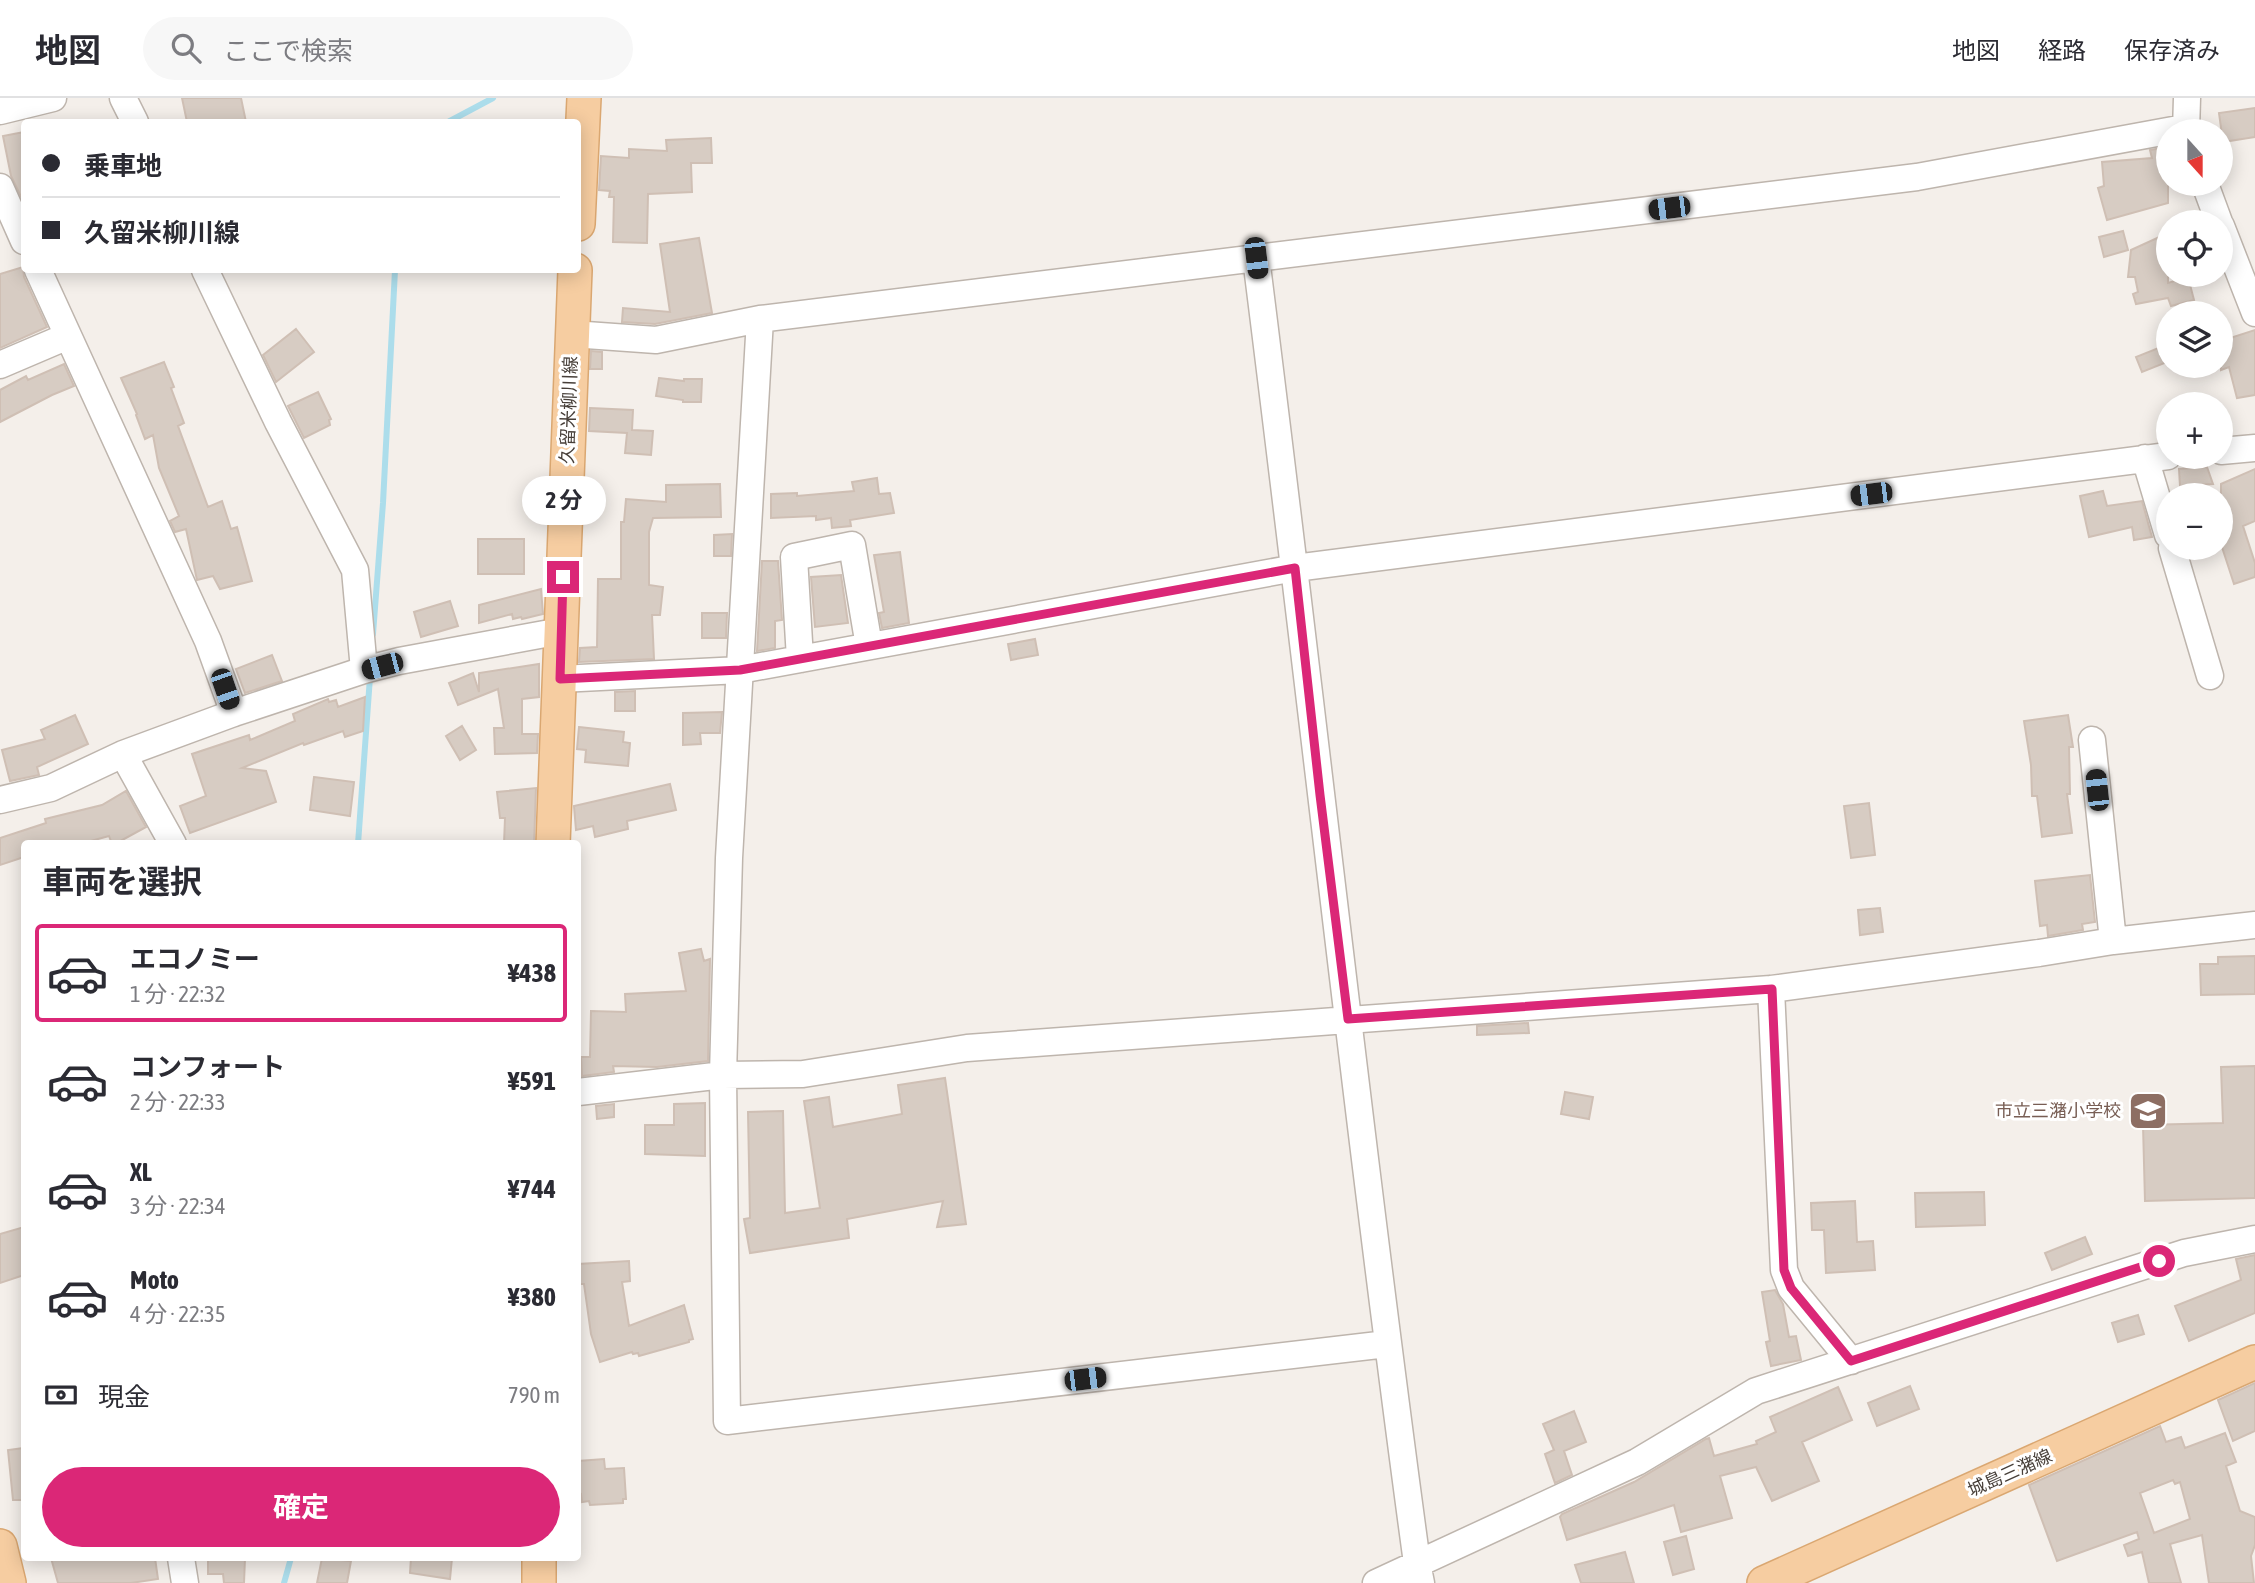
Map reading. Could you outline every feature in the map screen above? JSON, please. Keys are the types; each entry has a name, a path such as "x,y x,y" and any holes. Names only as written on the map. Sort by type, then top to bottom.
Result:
{"main road":[{"path":"581,161 584,98"},
{"name":"久留米柳川線","path":"553,840 575,273"},
{"name":"城島三潴線","path":"1764,1583 2255,1362"},
{"path":"0,1546 9,1583"},
{"path":"539,1561 539,1583"}],"street":[{"path":"0,111 53,98"},
{"path":"123,98 134,119"},
{"path":"2186,119 2187,98"},
{"path":"572,334 656,340 760,319 1917,177 2156,135"},
{"path":"0,187 21,234"},
{"path":"2233,254 2251,296"},
{"path":"1256,258 1387,1344 1419,1573"},
{"path":"39,273 208,641 234,713"},
{"path":"206,273 278,422 355,570 364,670"},
{"path":"760,319 729,858 723,1074 727,1420 1387,1344"},
{"path":"0,365 68,336"},
{"path":"2233,450 2255,448"},
{"path":"560,679 740,670 1295,568 2156,457"},
{"path":"800,659 794,557 852,545 869,646"},
{"path":"2176,560 2210,676"},
{"path":"0,800 51,789 122,754 364,670 561,631"},
{"path":"2092,740 2113,941"},
{"path":"122,754 171,840"},
{"path":"581,1092 723,1074 803,1074 967,1048 1772,989 2113,941 2255,925"},
{"path":"1772,989 1784,1270 1791,1288 1851,1361"},
{"path":"1376,1583 1419,1573 1637,1462 1756,1391 2184,1253 2255,1240"},
{"path":"181,1561 185,1583"}],"building":[{"path":"182,98 241,98 245,119 186,119"},
{"path":"2255,108 2255,137 2233,140 2233,119 2220,119 2219,113"},
{"path":"21,133 21,197 11,176 3,136"},
{"path":"711,138 712,163 691,163 692,192 648,194 647,243 613,242 614,197 609,197 610,191 599,190 601,156 629,158 629,149 667,151 666,140"},
{"path":"2156,149 2156,196 2168,196 2168,203 2107,220 2098,188 2104,186 2102,162 2152,158 2150,150"},
{"path":"2123,231 2128,250 2104,257 2099,237"},
{"path":"699,238 712,313 655,324 622,322 623,308 670,312 660,244"},
{"path":"2156,239 2156,287 2191,287 2194,300 2169,301 2168,298 2136,304 2133,294 2138,292 2135,277 2128,277 2131,250"},
{"path":"21,268 21,273 24,273 47,327 0,348 0,274"},
{"path":"296,329 314,352 276,382 263,355"},
{"path":"2255,330 2255,395 2237,398 2232,378 2233,337"},
{"path":"2156,349 2156,366 2142,372 2136,357"},
{"path":"591,351 602,352 602,369 590,369"},
{"path":"164,362 184,423 178,426 208,507 222,501 231,529 237,527 252,581 220,589 213,576 197,580 186,529 175,532 170,521 179,516 159,468 153,435 145,439 121,378"},
{"path":"64,364 74,386 0,422 0,390 26,376 28,380"},
{"path":"659,378 684,381 702,379 701,402 683,402 656,396"},
{"path":"318,392 331,419 330,425 304,438 288,406"},
{"path":"590,408 633,410 632,430 653,431 651,455 625,453 627,433 589,431"},
{"path":"2179,469 2208,469 2213,483 2180,483"},
{"path":"2255,469 2255,521 2243,526 2255,563 2255,577 2234,584 2226,560 2233,560 2233,483 2223,483"},
{"path":"877,478 879,494 890,493 894,513 850,520 851,526 832,528 831,518 771,518 771,494 797,493 797,496 854,491 852,482"},
{"path":"720,484 721,517 653,518 649,532 649,585 663,587 660,615 652,615 654,659 579,662 580,648 597,647 598,579 621,579 621,522 624,522 626,499 666,502 666,485"},
{"path":"2103,491 2107,506 2142,501 2152,537 2134,540 2132,527 2089,537 2080,496"},
{"path":"527,497 547,498 546,513 527,513"},
{"path":"732,534 731,556 714,556 714,535"},
{"path":"478,539 524,539 524,574 478,574"},
{"path":"900,552 909,623 882,628 879,613 884,612 874,555"},
{"path":"762,561 778,561 782,620 775,621 775,648 757,651"},
{"path":"841,575 848,623 815,627 811,577"},
{"path":"541,589 543,614 513,619 512,614 479,623 479,605"},
{"path":"450,601 458,626 421,637 414,612"},
{"path":"702,613 727,613 726,638 702,638"},
{"path":"1035,639 1038,655 1011,660 1008,644"},
{"path":"272,655 282,681 245,693 236,669"},
{"path":"539,664 539,697 522,699 522,734 538,734 537,753 495,754 494,728 504,728 498,689 458,705 449,683 473,673 479,692 479,673"},
{"path":"635,691 635,711 615,711 615,692"},
{"path":"365,697 363,731 345,737 343,731 304,745 303,743 242,768 266,771 276,802 190,833 180,806 206,796 192,754 249,735 250,740 295,721 293,714 328,699 329,702 336,700 338,707"},
{"path":"722,712 720,733 700,733 701,744 683,745 683,713"},
{"path":"75,715 88,744 37,767 39,775 10,781 2,750 45,739 41,730"},
{"path":"2068,715 2073,747 2069,747 2070,794 2067,794 2072,833 2042,837 2037,796 2032,796 2031,765 2024,721"},
{"path":"462,726 476,750 460,760 446,736"},
{"path":"579,727 624,732 623,742 630,743 628,766 585,762 586,750 577,749"},
{"path":"314,777 354,782 350,816 310,810"},
{"path":"670,784 676,810 627,821 628,829 595,837 593,826 576,830 574,806"},
{"path":"536,788 534,840 504,840 505,818 500,818 497,792"},
{"path":"126,791 146,827 122,840 110,840 109,836 94,840 21,840 21,858 0,865 0,838 46,823 45,819 102,805"},
{"path":"1869,803 1875,855 1851,858 1844,806"},
{"path":"2090,875 2095,922 2082,924 2083,930 2048,936 2047,925 2040,926 2035,881"},
{"path":"1880,908 1883,932 1860,935 1858,910"},
{"path":"701,949 704,961 710,959 708,1061 657,1067 613,1066 614,1072 582,1076 581,1057 590,1057 591,1011 626,1012 625,994 686,991 679,953"},
{"path":"2255,956 2255,994 2201,995 2200,964 2218,964 2218,957"},
{"path":"1528,1023 1529,1033 1477,1035 1477,1026"},
{"path":"2255,1066 2255,1198 2145,1201 2143,1125 2223,1123 2221,1067"},
{"path":"945,1078 966,1224 937,1227 943,1201 847,1219 849,1238 750,1253 744,1219 750,1218 748,1112 783,1111 785,1213 820,1208 804,1101 829,1097 833,1127 902,1114 898,1085"},
{"path":"1565,1092 1593,1097 1589,1119 1561,1114"},
{"path":"705,1103 705,1156 645,1154 645,1125 674,1125 674,1104"},
{"path":"614,1104 614,1117 597,1119 596,1106"},
{"path":"1984,1192 1985,1225 1916,1227 1915,1193"},
{"path":"1855,1201 1857,1242 1873,1241 1875,1270 1826,1273 1824,1230 1812,1230 1811,1203"},
{"path":"21,1228 21,1276 0,1283 0,1234"},
{"path":"2085,1237 2092,1254 2052,1270 2045,1253"},
{"path":"2255,1255 2255,1313 2189,1341 2175,1306 2241,1280 2236,1259"},
{"path":"629,1261 630,1281 622,1282 629,1326 684,1305 693,1339 639,1356 638,1353 632,1352 600,1362 591,1334 584,1284 581,1284 581,1264"},
{"path":"1775,1290 1783,1304 1789,1337 1796,1336 1801,1360 1771,1366 1762,1292"},
{"path":"2138,1315 2144,1334 2118,1342 2112,1323"},
{"path":"2255,1383 2255,1431 2233,1441 2218,1400"},
{"path":"1910,1386 1919,1409 1877,1426 1868,1403"},
{"path":"1838,1387 1852,1420 1802,1442 1819,1481 1772,1501 1756,1467 1720,1476 1732,1518 1681,1532 1674,1505 1567,1540 1560,1517 1562,1514 1634,1482 1706,1439 1709,1438 1714,1456 1757,1444 1756,1441 1776,1432 1770,1417"},
{"path":"1574,1411 1586,1442 1564,1451 1572,1475 1555,1483 1545,1454 1554,1450 1543,1424"},
{"path":"2160,1426 2166,1442 2181,1437 2185,1448 2225,1433 2236,1462 2226,1466 2240,1511 2255,1517 2255,1545 2251,1556 2254,1583 2209,1583 2202,1535 2170,1544 2181,1583 2149,1583 2142,1552 2128,1556 2124,1545 2139,1539 2137,1532 2057,1561 2029,1485","holes":["2173,1480 2175,1484 2180,1482 2190,1519 2154,1533 2140,1493"]},
{"path":"21,1448 21,1500 13,1500 8,1450"},
{"path":"604,1459 605,1469 624,1468 626,1499 623,1499 623,1503 590,1505 589,1501 582,1502 581,1461"},
{"path":"1686,1536 1694,1569 1673,1575 1664,1542"},
{"path":"1625,1552 1634,1583 1581,1583 1575,1565"},
{"path":"52,1561 155,1561 158,1579 131,1583 58,1583"},
{"path":"208,1561 245,1561 244,1583 224,1583 223,1574 208,1574"},
{"path":"321,1561 351,1561 347,1583 317,1583"},
{"path":"411,1561 452,1561 450,1579 410,1573"}],"waterway":[{"path":"454,119 493,98"},
{"path":"373,634 395,273"},
{"path":"358,840 370,677"},
{"path":"284,1583 290,1561"}],"place":[{"name":"市立三潴小学校","path":"2148,1111"}],"route":[{"path":"563,577 560,679 740,670 1295,568 1348,1019 1772,989 1784,1270 1791,1288 1851,1361 2159,1261"}]}
